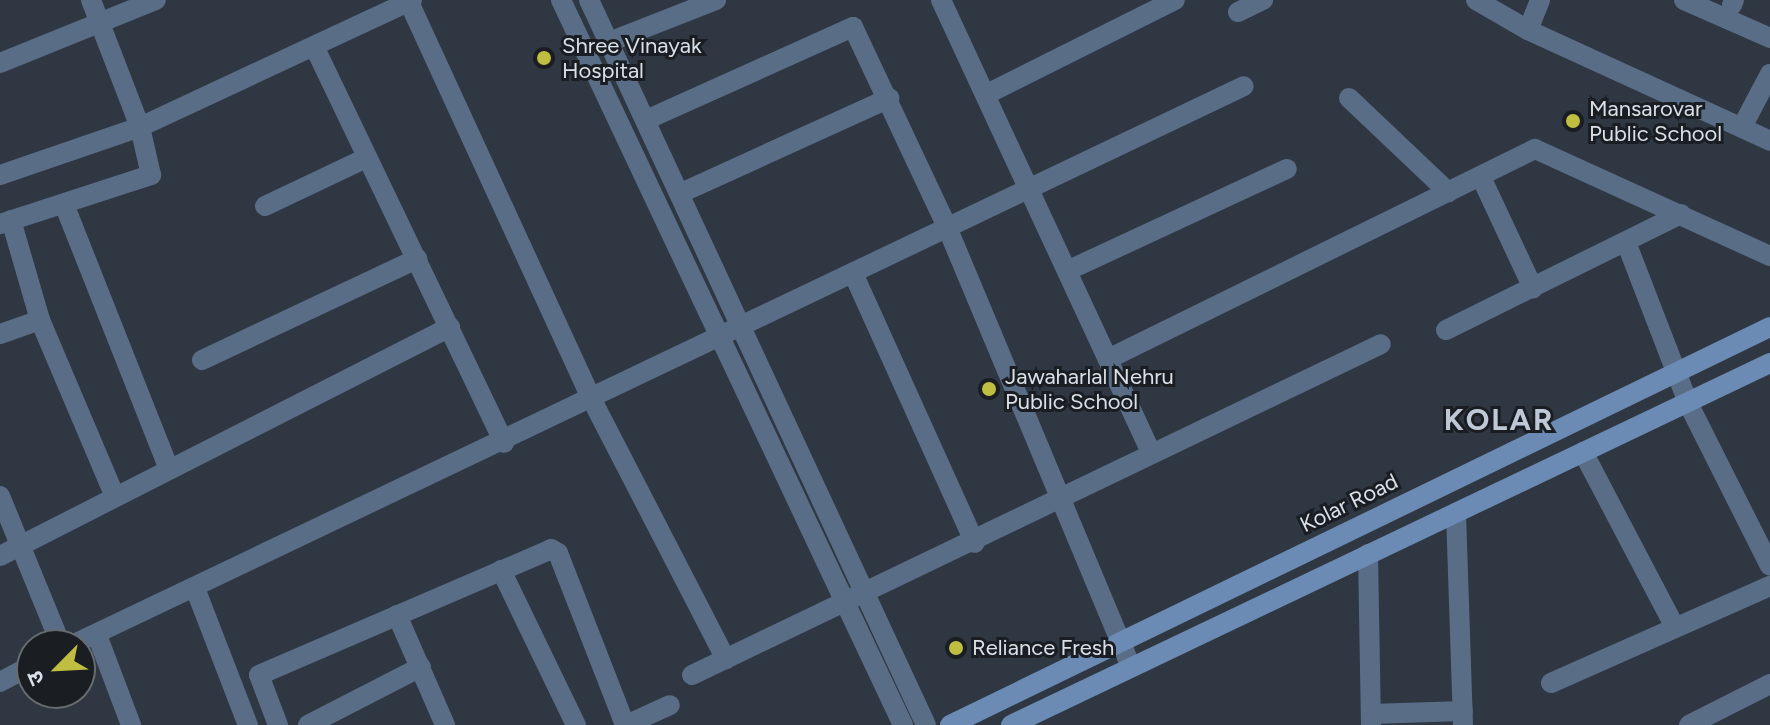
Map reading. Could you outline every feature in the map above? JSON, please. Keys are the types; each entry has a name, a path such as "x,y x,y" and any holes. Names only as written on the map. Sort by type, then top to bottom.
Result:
{"main road":[{"name":"Kolar Road","path":"950,725 1770,327"},
{"path":"1011,725 1770,363"}],"street":[{"path":"91,0 140,127 151,175 6,222 40,320 114,494"},
{"path":"0,63 101,25 156,0"},
{"path":"561,0 720,333 855,597 926,725"},
{"path":"589,0 741,324 855,597 903,725"},
{"path":"609,42 716,0"},
{"path":"941,0 987,94 1028,190 1069,270 1151,453"},
{"path":"987,94 1175,0"},
{"path":"1238,12 1263,0"},
{"path":"1476,0 1528,30 1770,141"},
{"path":"1528,30 1540,0"},
{"path":"1684,0 1770,38"},
{"path":"0,175 140,127 410,1 591,398 726,659"},
{"path":"646,120 853,27 947,227 1131,667"},
{"path":"314,46 504,443"},
{"path":"1742,127 1770,74"},
{"path":"131,725 97,635 504,443 720,333 853,273 1244,86"},
{"path":"681,193 889,98"},
{"path":"1349,98 1448,192"},
{"path":"1108,359 1535,149 1770,256"},
{"path":"265,206 366,158"},
{"path":"1069,270 1287,169"},
{"path":"1481,177 1533,288"},
{"path":"64,204 169,469"},
{"path":"1446,330 1681,214"},
{"path":"1626,242 1688,403 1767,555"},
{"path":"202,360 417,259"},
{"path":"853,273 975,543"},
{"path":"0,334 40,320"},
{"path":"0,556 21,548 114,494 450,327"},
{"path":"692,675 975,543 1151,453 1381,344"},
{"path":"1583,452 1675,627"},
{"path":"0,496 54,629"},
{"path":"1368,554 1371,719 1463,718 1456,513"},
{"path":"278,725 257,676 551,549 558,553 626,725 670,705"},
{"path":"501,570 576,725"},
{"path":"1551,683 1770,586"},
{"path":"195,588 248,725"},
{"path":"397,615 445,725"},
{"path":"308,725 421,667"},
{"path":"1693,724 1770,684"}],"place":[{"name":"Shree Vinayak Hospital","path":"544,58"},
{"name":"Mansarovar Public School","path":"1573,121"},
{"name":"Jawaharlal Nehru Public School","path":"989,389"},
{"name":"Reliance Fresh","path":"956,648"}],"district":[{"name":"KOLAR","path":"1499,420"}]}
